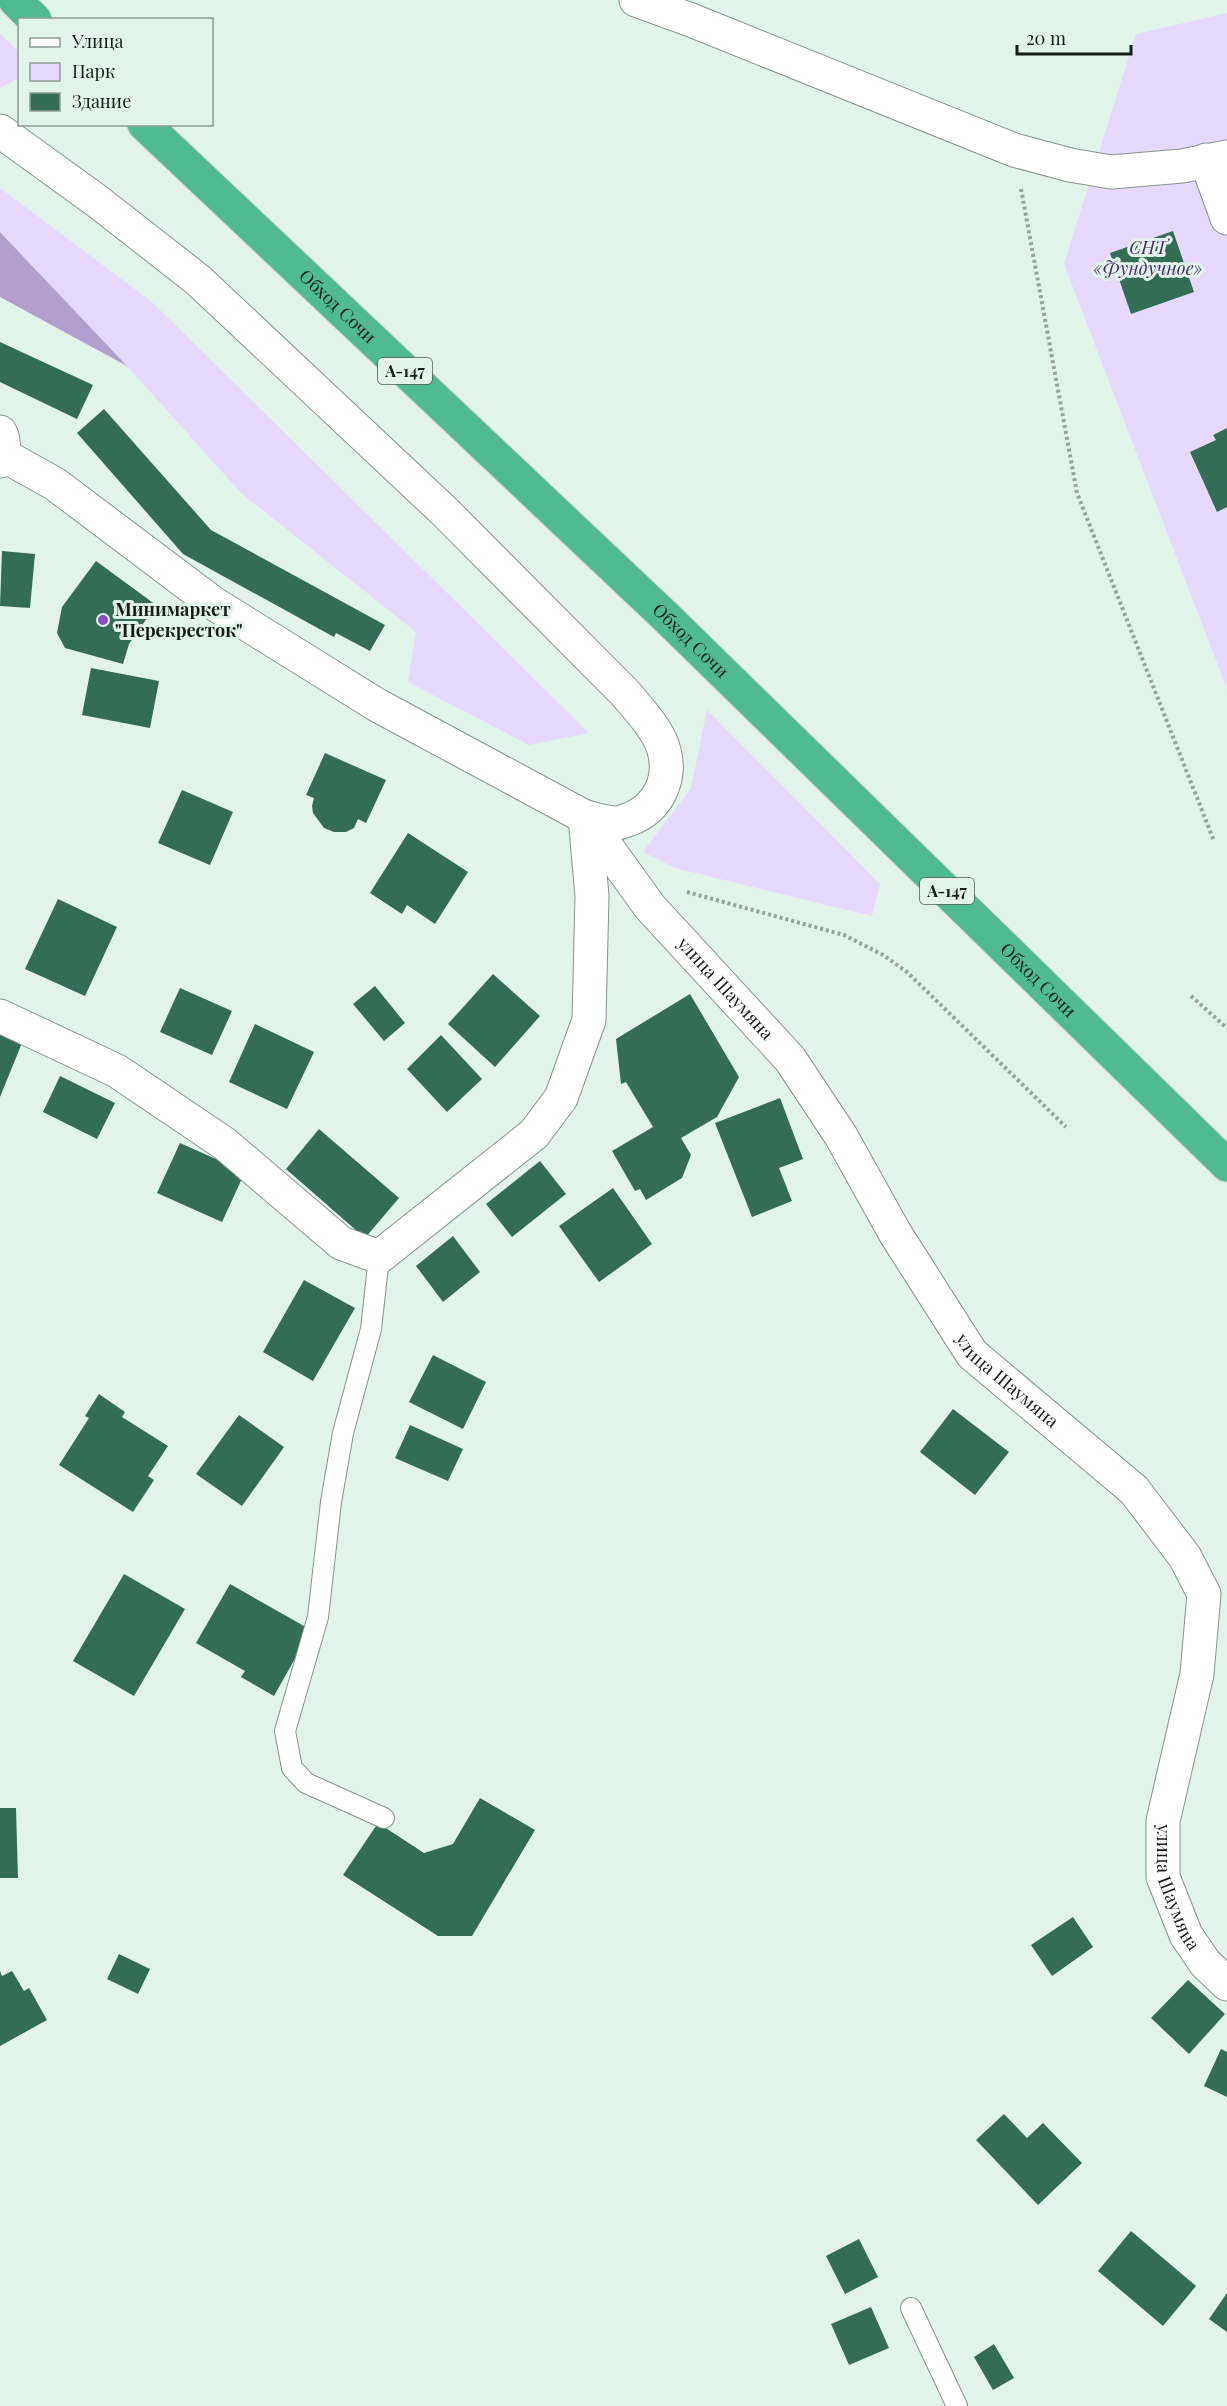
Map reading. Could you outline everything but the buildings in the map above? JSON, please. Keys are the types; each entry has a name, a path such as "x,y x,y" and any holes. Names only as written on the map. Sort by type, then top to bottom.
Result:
{"highway":[{"path":"15,0 33,18"},
{"name":"Обход Сочи","path":"146,126 666,617 1227,1165"}],"street":[{"path":"636,0 1014,150 1070,165 1111,172 1182,166 1217,158 1227,218"},
{"path":"0,131 97,201 198,280 444,511 626,694 651,725 663,748 666,770 663,787 654,803 643,814 618,823 585,817 377,705 213,603 55,484 1,449"},
{"path":"0,1016 117,1071 225,1144 341,1243 379,1257 534,1134 561,1098 590,1020 592,896 585,817"},
{"name":"улица Шаумяна","path":"585,817 650,907 790,1059 841,1136 895,1233 972,1354 1134,1490 1185,1557 1204,1594 1197,1674 1163,1821 1163,1877 1186,1935 1205,1963 1227,1984"}],"lane":[{"path":"379,1257 371,1329 343,1433 331,1502 318,1617 285,1731 292,1768 306,1783 384,1818"},
{"path":"911,2308 957,2406"}],"path":[{"path":"1014,150 1077,493 1214,841"},
{"path":"685,891 844,935 883,955 907,972 1066,1127"},
{"path":"1191,996 1227,1029"}],"green space":[{"name":"СНТ «Фундучное»","path":"1227,13 1227,689 1064,264 1136,34"},
{"path":"0,34 18,51 18,79 0,88"},
{"path":"0,188 152,302 589,733 529,745 408,682 416,632 241,493 127,366 0,232"},
{"path":"707,710 880,884 872,916 675,868 643,852 691,788"}],"shaded area":[{"path":"0,232 127,366 0,297"}],"place":[{"name":"Минимаркет \"Перекресток\"","path":"103,620"}]}
